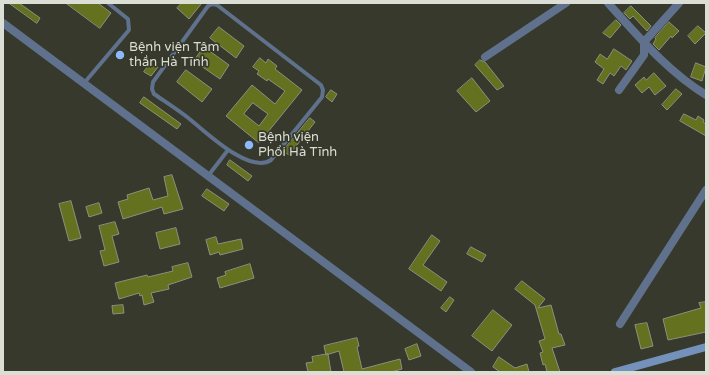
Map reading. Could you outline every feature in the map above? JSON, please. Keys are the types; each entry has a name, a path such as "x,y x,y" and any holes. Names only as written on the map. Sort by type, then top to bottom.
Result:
{"main road":[{"path":"615,372 706,347"}],"street":[{"path":"485,57 566,3"},
{"path":"608,3 644,42 687,84 706,95"},
{"path":"618,90 644,55 644,42 679,3"},
{"path":"3,23 85,82 208,176 472,372"},
{"path":"620,324 706,190"}],"lane":[{"path":"85,82 129,30 128,19 108,3"},
{"path":"213,4 217,5 314,80 323,90 322,97 267,163 255,163 228,150 154,94 152,87 153,82 208,6 213,4"},
{"path":"208,176 228,150"}],"building":[{"path":"9,3 19,3 40,18 37,23"},
{"path":"66,3 98,3 111,13 100,28"},
{"path":"182,3 202,3 189,19 177,8"},
{"path":"631,6 651,26 647,31 633,16 630,19 624,13"},
{"path":"616,20 621,25 610,38 603,33"},
{"path":"669,22 679,31 672,38 671,36 659,50 653,44 656,39 655,38"},
{"path":"698,26 706,33 695,44 688,36"},
{"path":"219,27 244,46 236,58 210,38"},
{"path":"204,47 229,65 220,79 194,61"},
{"path":"614,49 632,61 626,70 621,66 614,76 610,73 603,84 597,80 604,69 595,62 600,54 607,59"},
{"path":"260,58 266,63 268,59 277,66 275,69 302,90 259,143 226,116 252,85 275,104 285,91 268,79 267,81 257,74 259,71 253,67","holes":["253,103 268,114 259,126 244,114"]},
{"path":"480,60 485,62 504,86 497,90 475,65"},
{"path":"151,62 158,67 151,76 144,72"},
{"path":"696,63 706,67 702,81 691,77"},
{"path":"186,70 212,89 202,102 177,82"},
{"path":"654,73 666,86 655,95 649,87 642,93 635,85 644,77 646,80"},
{"path":"472,78 490,101 476,112 457,91"},
{"path":"676,89 682,94 667,110 662,105"},
{"path":"331,90 337,94 332,102 326,97"},
{"path":"144,97 181,124 177,129 140,103"},
{"path":"684,114 696,120 698,116 704,120 703,122 706,124 706,136 680,121"},
{"path":"310,118 315,122 289,155 283,151"},
{"path":"230,160 252,176 248,181 227,165"},
{"path":"172,175 183,209 164,214 162,207 123,219 118,202 128,199 127,195 149,188 153,200 168,196 164,177"},
{"path":"207,189 229,204 224,211 202,196"},
{"path":"71,201 81,238 69,241 59,204"},
{"path":"99,203 102,213 89,217 86,207"},
{"path":"115,222 119,234 112,236 119,262 104,266 100,251 105,250 99,226"},
{"path":"176,228 180,244 160,249 156,233"},
{"path":"432,235 440,241 423,265 447,282 441,291 409,269"},
{"path":"216,237 218,244 241,239 243,249 220,255 219,252 210,255 206,240"},
{"path":"471,247 486,255 482,262 467,254"},
{"path":"188,263 192,277 168,285 169,289 151,293 154,302 144,305 142,295 140,296 139,293 119,299 115,283 147,275 148,277 173,271 172,267"},
{"path":"250,264 254,278 220,288 217,278 226,275 225,272"},
{"path":"522,281 545,299 538,308 551,305 559,334 561,334 565,345 552,348 560,372 547,372 545,364 543,365 540,353 543,352 539,341 545,339 535,305 515,289"},
{"path":"450,297 454,300 446,312 441,308"},
{"path":"706,302 706,332 668,340 663,319 701,308 699,303"},
{"path":"123,305 124,313 113,314 112,306"},
{"path":"493,310 512,325 492,351 472,336"},
{"path":"647,323 653,346 641,349 635,325"},
{"path":"357,338 359,346 357,347 362,369 400,359 402,369 391,372 344,372 339,351 326,355 324,346"},
{"path":"417,344 421,356 409,360 405,349"},
{"path":"328,354 331,372 308,372 306,363 313,362 312,357"},
{"path":"499,357 515,368 527,364 529,372 500,372 493,367"}],"place":[{"name":"Bệnh viện Tâm thần Hà Tĩnh","path":"120,55"},
{"name":"Bệnh viện Phổi Hà Tĩnh","path":"249,145"}]}
